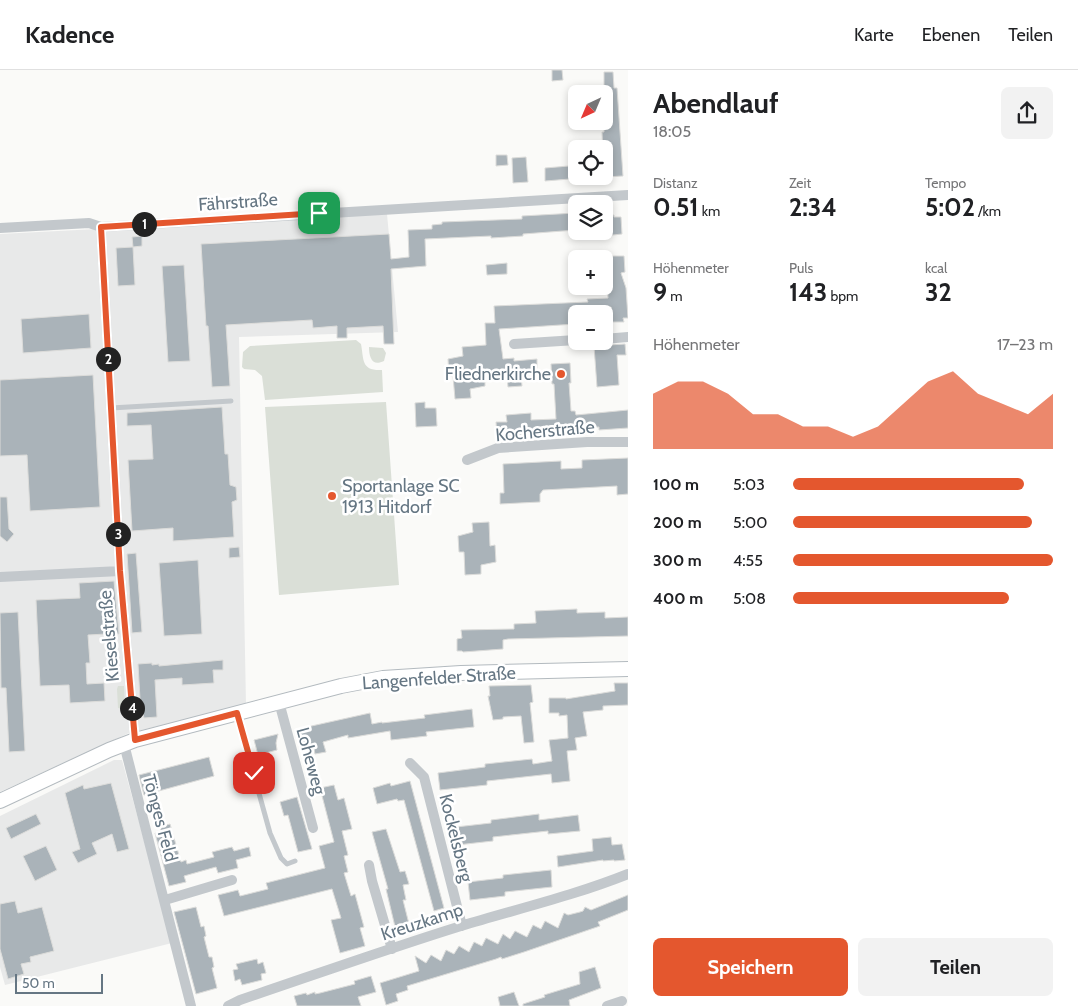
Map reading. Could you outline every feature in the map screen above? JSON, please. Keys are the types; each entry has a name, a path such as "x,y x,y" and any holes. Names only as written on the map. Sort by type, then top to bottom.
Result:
{"street":[{"name":"Fährstraße","path":"0,228 89,223 101,227 392,208 628,196"},
{"name":"Kieselstraße","path":"101,227 129,742"},
{"path":"613,338 628,337"},
{"path":"514,344 568,341"},
{"name":"Kocherstraße","path":"467,460 498,448 587,442 628,442"},
{"path":"0,577 120,571"},
{"name":"Langenfelder Straße","path":"0,801 129,742 341,686 383,678 461,673 628,669"},
{"name":"Loheweg","path":"279,702 313,828"},
{"name":"Tönges Feld","path":"129,742 191,1006"},
{"name":"Kockelsberg","path":"410,763 424,777 462,926"},
{"path":"369,865 392,948"},
{"name":"Kreuzkamp","path":"228,1006 241,1003 392,948 604,884 628,874"},
{"path":"165,900 232,880"},
{"path":"607,1006 622,1001"}],"lane":[{"path":"111,408 231,401"},
{"path":"237,713 270,834 281,858 287,864 295,861"}],"shaded area":[{"path":"387,214 398,332 239,337 246,705 129,733 0,792 0,234"},
{"path":"356,340 361,344 363,360 367,366 370,369 382,370 383,392 265,400 262,376 255,370 242,367 243,352 250,346"},
{"path":"369,347 383,348 386,353 384,361 380,363 374,362"},
{"name":"Sportanlage SC 1913 Hitdorf","path":"386,402 399,585 279,595 265,407"},
{"path":"118,686 124,686 125,708 123,709 118,708"},
{"path":"114,760 122,760 172,943 5,985 0,967 0,816"}],"building":[{"path":"552,70 562,70 563,80 552,81"},
{"path":"604,72 613,72 614,88 617,88 623,176 613,177 613,140 602,140 602,132 604,130 613,130 613,85 604,85"},
{"path":"496,155 507,155 508,165 496,166"},
{"path":"526,157 528,182 513,183 512,158"},
{"path":"568,166 568,179 545,181 545,168"},
{"path":"568,213 568,231 491,238 491,236 425,239 426,266 391,269 394,344 384,344 383,326 347,328 347,338 337,338 337,326 313,328 312,320 226,325 230,386 212,387 201,244 389,234 391,259 409,257 408,230 432,229 432,225 442,224 442,222 522,219 522,216"},
{"path":"613,215 614,217 621,217 622,234 613,235"},
{"path":"142,236 142,246 133,247 132,237"},
{"path":"133,247 135,285 118,286 116,248"},
{"path":"613,256 624,256 625,272 621,273 626,288 628,318 623,318 624,322 613,322 613,305 568,305 568,325 499,329 503,359 514,358 514,361 537,359 537,374 521,375 522,386 508,387 507,376 485,377 485,386 470,389 471,398 455,399 453,376 449,376 448,359 463,356 462,347 486,345 485,323 495,323 494,306 588,302 587,299 608,298 608,295 613,295"},
{"path":"507,263 507,274 487,275 486,265"},
{"path":"184,265 190,361 168,362 162,266"},
{"path":"89,314 91,348 23,353 21,319"},
{"path":"625,344 626,355 617,355 619,385 597,387 594,350 613,350 613,345"},
{"path":"570,363 571,411 575,411 576,415 628,410 628,428 599,430 599,427 576,428 577,432 558,433 557,429 532,430 532,433 497,437 496,422 507,422 506,415 531,413 531,420 556,419 551,364"},
{"path":"93,375 100,507 30,511 27,455 0,456 0,380"},
{"path":"425,402 425,408 436,408 437,426 416,427 415,403"},
{"path":"222,407 225,454 228,454 230,485 236,487 237,500 232,502 234,537 173,541 173,528 132,531 128,460 153,459 151,425 127,426 127,413"},
{"path":"628,458 628,494 617,495 617,486 543,490 540,494 540,502 500,504 500,493 504,493 503,464 561,461 561,469 582,468 582,460"},
{"path":"0,497 7,497 9,529 14,534 7,542 0,536"},
{"path":"489,522 490,546 495,545 496,562 481,565 481,574 465,575 464,552 459,552 458,536 473,532 472,523"},
{"path":"239,547 240,557 229,558 229,548"},
{"path":"136,553 142,632 132,633 127,554"},
{"path":"198,560 202,634 164,636 159,563"},
{"path":"114,581 119,634 116,634 116,639 106,639 106,634 88,635 90,663 86,663 87,684 104,683 105,701 70,703 69,685 40,686 36,600 80,598 79,583"},
{"path":"577,609 577,613 605,612 605,618 628,617 628,636 508,639 503,640 503,649 457,651 457,639 462,638 461,630 514,629 514,624 536,623 535,611"},
{"path":"18,612 25,751 9,752 6,688 1,688 0,613"},
{"path":"223,660 223,670 213,670 214,683 182,685 182,678 155,680 157,717 144,718 140,699 138,664 152,663 152,665 159,664 159,666"},
{"path":"614,683 628,683 628,705 603,706 603,710 583,712 587,736 575,738 577,750 567,751 570,781 552,783 551,774 487,781 487,785 440,790 438,773 485,767 485,764 532,759 533,764 552,761 549,740 568,738 567,715 559,716 559,713 549,713 549,698 566,699 615,691"},
{"path":"531,685 533,702 530,703 534,742 524,743 521,716 503,717 503,719 493,720 488,696 490,696 489,686"},
{"path":"472,709 474,727 426,732 427,736 391,740 390,731 348,738 348,735 323,742 326,752 315,754 313,744 303,746 298,729 370,713 372,724 425,718 424,715"},
{"path":"278,734 277,750 258,755 254,740"},
{"path":"209,757 214,776 144,795 139,775"},
{"path":"410,781 444,908 434,911 404,800 398,801 397,799 377,804 373,788 390,783 391,786"},
{"path":"111,783 129,849 117,852 112,834 92,843 97,854 78,863 72,852 80,849 65,793 83,785 84,789"},
{"path":"334,785 338,800 344,798 352,829 342,831 348,855 344,856 348,872 344,873 351,896 355,894 364,927 360,928 365,946 340,953 331,920 341,918 332,889 224,916 218,895 238,890 240,896 268,889 266,883 325,868 319,846 334,842 320,788"},
{"path":"297,797 312,849 298,852 288,815 284,816 280,802"},
{"path":"36,814 41,824 11,839 6,828"},
{"path":"539,814 539,820 578,815 580,831 548,834 548,831 493,837 493,841 457,845 456,827"},
{"path":"170,824 181,862 186,860 187,864 214,857 212,852 232,847 234,851 249,847 251,856 236,860 238,868 218,873 216,867 184,876 186,882 169,886 155,833 161,832 160,827"},
{"path":"386,829 400,872 405,871 409,884 403,885 406,900 403,900 411,932 397,935 386,889 388,889 372,832"},
{"path":"611,837 612,845 622,844 625,860 603,860 558,867 557,856 593,851 592,839"},
{"path":"46,846 57,870 35,881 23,856"},
{"path":"551,870 552,887 505,892 505,896 470,900 468,882 503,878 503,875"},
{"path":"628,895 628,910 598,922 600,926 502,959 501,957 407,986 408,990 396,994 398,1001 386,1005 380,983 419,971 415,956 426,963 431,955 441,961 446,950 454,954 459,946 469,952 474,942 482,946 486,938 498,944 503,934 510,939 515,931 527,937 533,925 541,929 545,921 558,928 564,913 568,915 580,912 585,907 591,910"},
{"path":"15,901 18,913 42,907 54,951 30,957 31,962 21,964 24,974 8,979 0,949 0,904"},
{"path":"196,907 201,927 204,926 206,936 204,937 209,957 212,957 214,967 212,968 217,988 196,994 174,912"},
{"path":"257,959 258,964 263,962 266,973 261,974 262,980 242,985 240,979 235,981 233,970 238,969 236,964"},
{"path":"595,967 601,988 569,1000 570,1006 523,1006 523,1004 545,997 544,995 580,984 579,972"},
{"path":"371,976 376,992 358,997 361,1006 297,1006 294,996 315,992 315,994 355,984 354,981"},
{"path":"514,992 519,1006 500,1006 498,997"}],"place":[{"name":"Fliednerkirche","path":"561,374"},
{"name":"Sportanlage SC 1913 Hitdorf","path":"332,496"}],"route":[{"path":"254,773 237,713 135,740 120,571 101,227 319,213"}]}
